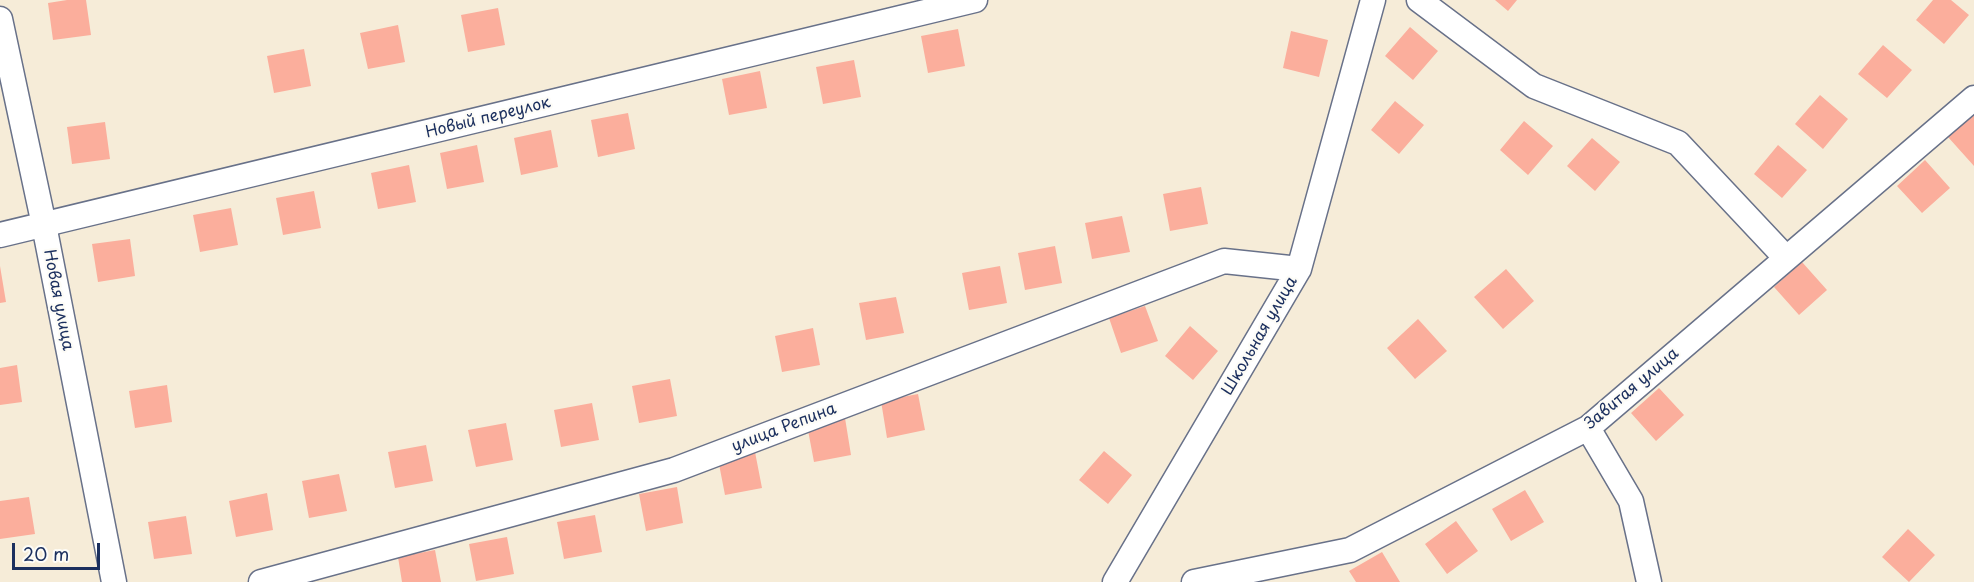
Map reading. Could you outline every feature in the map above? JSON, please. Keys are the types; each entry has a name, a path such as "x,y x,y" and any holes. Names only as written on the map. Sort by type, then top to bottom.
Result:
{"street":[{"name":"Новый переулок","path":"0,235 975,0"},
{"name":"Школьная улица","path":"1115,582 1299,269 1374,0"},
{"path":"1419,0 1534,86 1678,143 1786,258"},
{"name":"Новая улица","path":"0,18 44,225 114,582"},
{"name":"Завитая улица","path":"1194,582 1350,550 1588,428 1974,98"},
{"name":"улица Репина","path":"261,582 674,470 1224,261 1299,269"},
{"path":"1588,428 1631,501 1649,582"}],"building":[{"path":"86,0 91,35 53,40 48,3"},
{"path":"1495,0 1517,0 1508,11"},
{"path":"1933,0 1951,0 1969,15 1944,44 1916,20"},
{"path":"498,8 505,45 468,52 461,15"},
{"path":"398,25 405,62 368,69 360,33"},
{"path":"1410,27 1438,51 1413,80 1385,56"},
{"path":"958,29 965,66 928,73 921,36"},
{"path":"1291,31 1328,40 1319,77 1283,68"},
{"path":"1883,45 1912,70 1887,98 1858,74"},
{"path":"304,49 311,86 274,93 267,56"},
{"path":"854,60 861,97 823,104 816,67"},
{"path":"760,71 767,108 729,115 722,79"},
{"path":"1820,95 1848,119 1823,149 1795,124"},
{"path":"1395,101 1424,125 1399,154 1371,130"},
{"path":"628,113 635,149 598,157 591,120"},
{"path":"1974,114 1974,166 1948,137"},
{"path":"1524,121 1553,146 1528,175 1500,150"},
{"path":"105,122 110,159 72,164 67,127"},
{"path":"551,130 558,167 521,175 514,138"},
{"path":"1592,138 1620,162 1595,191 1567,166"},
{"path":"477,145 484,182 447,189 440,153"},
{"path":"1778,145 1807,170 1782,198 1754,174"},
{"path":"1925,160 1950,188 1922,213 1897,186"},
{"path":"409,165 416,202 378,209 371,173"},
{"path":"1201,187 1208,224 1170,231 1163,194"},
{"path":"314,191 321,228 283,235 276,198"},
{"path":"231,208 238,245 200,252 193,215"},
{"path":"1122,216 1130,252 1092,259 1085,223"},
{"path":"130,239 135,276 98,282 92,244"},
{"path":"1055,246 1062,283 1025,290 1018,253"},
{"path":"1802,262 1827,290 1799,315 1774,287"},
{"path":"0,266 6,302 0,303"},
{"path":"1000,266 1007,303 969,310 962,273"},
{"path":"1506,269 1534,301 1503,329 1474,297"},
{"path":"896,297 904,333 866,340 859,303"},
{"path":"1145,306 1158,341 1121,353 1109,318"},
{"path":"1418,319 1447,351 1415,379 1387,348"},
{"path":"1190,326 1218,351 1193,380 1165,356"},
{"path":"813,328 820,365 782,372 775,336"},
{"path":"17,365 22,402 0,405 0,368"},
{"path":"670,379 677,416 639,423 632,386"},
{"path":"167,385 172,422 135,428 129,391"},
{"path":"1659,388 1684,415 1656,441 1631,413"},
{"path":"918,394 925,430 887,438 881,401"},
{"path":"592,403 599,440 561,447 554,410"},
{"path":"845,418 851,455 814,462 807,425"},
{"path":"506,423 513,460 476,467 468,430"},
{"path":"426,445 433,481 395,488 388,452"},
{"path":"1104,451 1132,475 1108,504 1079,480"},
{"path":"755,452 762,488 725,495 718,459"},
{"path":"339,474 347,511 309,518 302,481"},
{"path":"677,487 683,523 646,531 639,494"},
{"path":"1525,490 1544,522 1511,541 1492,509"},
{"path":"267,493 273,530 236,537 229,501"},
{"path":"29,497 35,534 0,539 0,501"},
{"path":"595,515 602,552 564,559 557,522"},
{"path":"186,516 192,554 154,559 148,522"},
{"path":"1456,521 1478,551 1447,574 1425,544"},
{"path":"1908,529 1935,555 1909,582 1882,557"},
{"path":"507,537 514,574 476,581 469,544"},
{"path":"435,550 441,582 402,582 398,557"},
{"path":"1382,552 1400,582 1356,582 1349,571"}]}
